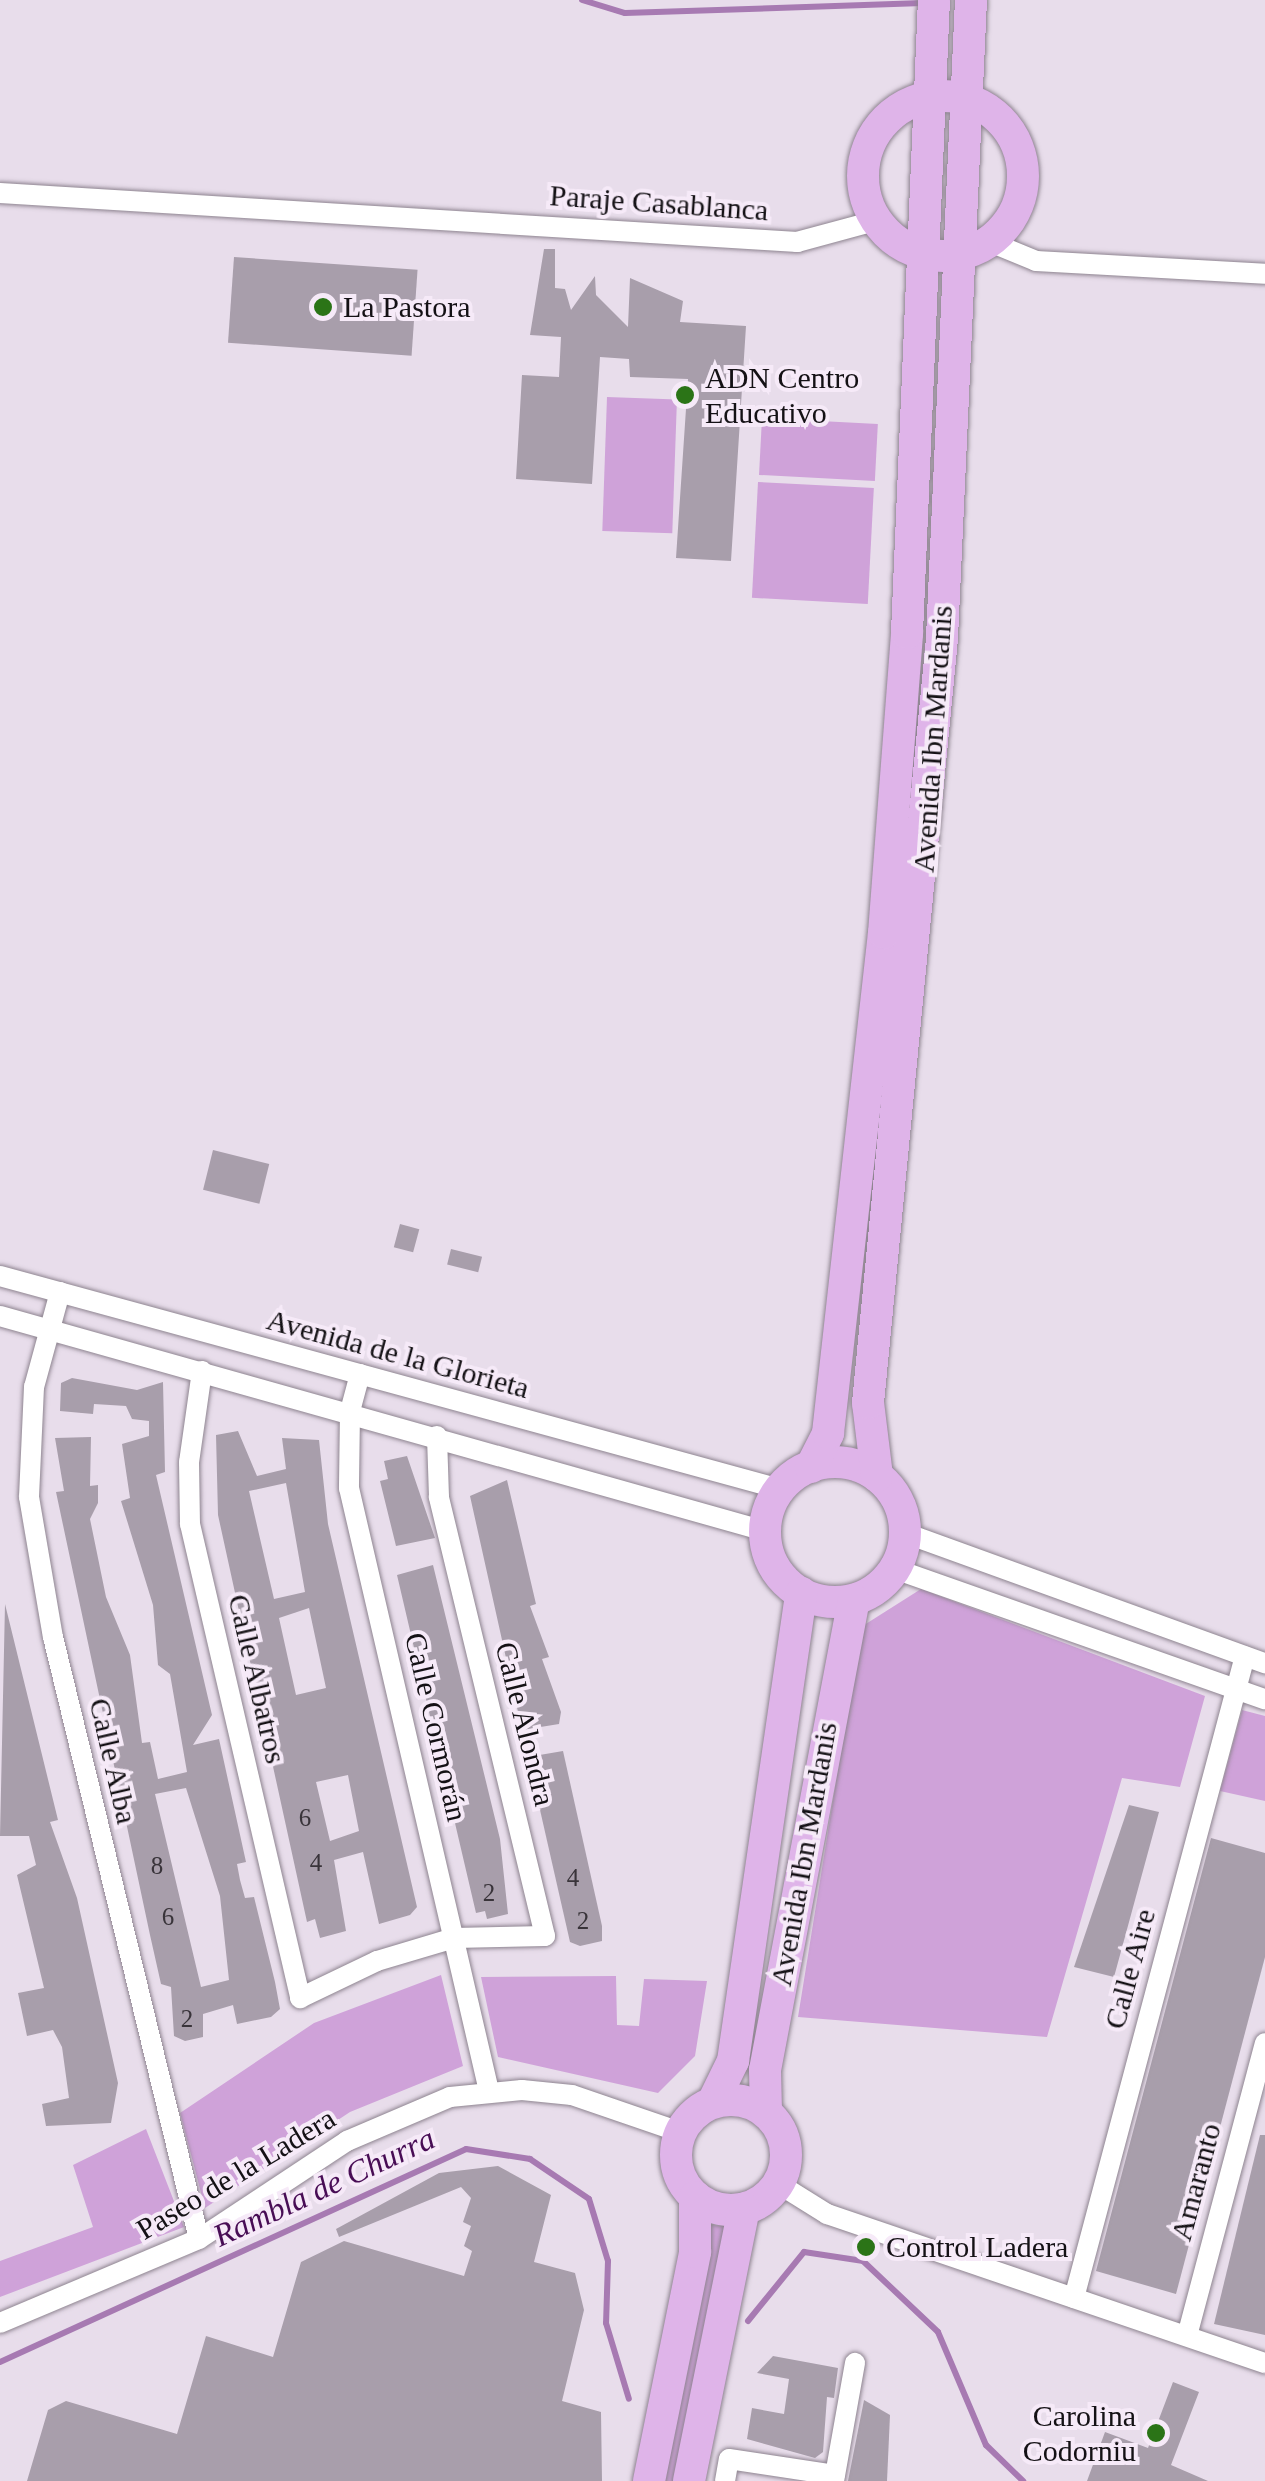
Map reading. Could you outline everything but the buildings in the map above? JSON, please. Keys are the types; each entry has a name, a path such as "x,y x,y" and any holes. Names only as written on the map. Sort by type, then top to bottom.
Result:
{"main road":[{"name":"Avenida Ibn Mardanis","path":"810,1466 828,1433 884,933 925,256 926,97 934,0"},
{"name":"Avenida Ibn Mardanis","path":"877,1476 868,1403 918,940 976,249 966,98 971,0"},
{"path":"926,97 966,98 1002,124 1023,163 1011,220 976,249 925,256 896,244 874,221 863,192 869,146 897,109 926,97"},
{"path":"856,1465 877,1476 897,1501 905,1533 894,1569 854,1600 801,1594 774,1568 765,1532 780,1489 810,1466 856,1465"},
{"name":"Avenida Ibn Mardanis","path":"713,2102 733,2061 801,1594"},
{"name":"Avenida Ibn Mardanis","path":"766,2111 766,2070 854,1600"},
{"path":"649,2481 695,2252 695,2197 677,2167 680,2132 713,2102 750,2102 766,2111 784,2137 778,2184 744,2209 688,2481"},
{"path":"695,2197 744,2209"}],"street":[{"name":"Paraje Casablanca","path":"0,193 797,242 874,221"},
{"path":"976,249 1036,260 1265,274"},
{"name":"Avenida de la Glorieta","path":"0,1276 780,1489"},
{"name":"Calle Alba","path":"60,1292 45,1328 28,1454 36,1544 199,2238"},
{"path":"0,1316 437,1436 765,1532"},
{"name":"Calle Albatros","path":"202,1372 189,1462 190,1524 300,1998 377,1961 454,1938"},
{"name":"Calle Cormorán","path":"360,1374 350,1412 349,1488 489,2091"},
{"name":"Calle Alondra","path":"437,1436 439,1497 545,1936 454,1938"},
{"path":"905,1533 1255,1660"},
{"path":"894,1569 1265,1699"},
{"name":"Calle Aire","path":"1074,2298 1235,1691 1255,1660"},
{"name":"Amaranto","path":"1186,2336 1265,2043"},
{"name":"Paseo de la Ladera","path":"0,2323 199,2238 382,2122 489,2091 572,2095 680,2132"},
{"path":"778,2184 827,2214 1265,2363"},
{"path":"725,2481 729,2459 835,2478 855,2363"}],"shaded area":[{"path":"607,397 677,399 672,533 602,531"},
{"path":"762,418 878,424 875,481 759,475"},
{"path":"758,482 874,488 868,604 752,598"},
{"path":"921,1589 1205,1696 1180,1787 1122,1778 1047,2037 798,2017 861,1627"},
{"path":"1242,1710 1265,1716 1265,1801 1220,1791"},
{"path":"441,1975 463,2066 350,2112 205,2208 180,2113 314,2023"},
{"path":"616,1976 617,2025 639,2026 644,1979 707,1981 695,2056 658,2093 498,2057 481,1977"},
{"path":"146,2129 184,2227 0,2297 0,2261 93,2227 73,2165"},
{"path":"711,2225 726,2226 676,2481 663,2481"}],"waterway":[{"path":"582,0 625,13 923,3"},
{"name":"Rambla de Churra","path":"0,2362 466,2149 530,2159 589,2199 608,2261 606,2323 629,2399"},
{"name":"Rambla de Churra","path":"748,2321 804,2252 863,2261 938,2332 986,2445 1023,2481"}],"place":[{"name":"La Pastora","path":"323,307"},
{"name":"ADN Centro Educativo","path":"685,395"},
{"name":"Control Ladera","path":"866,2247"},
{"name":"Carolina Codorniu","path":"1156,2433"}]}
